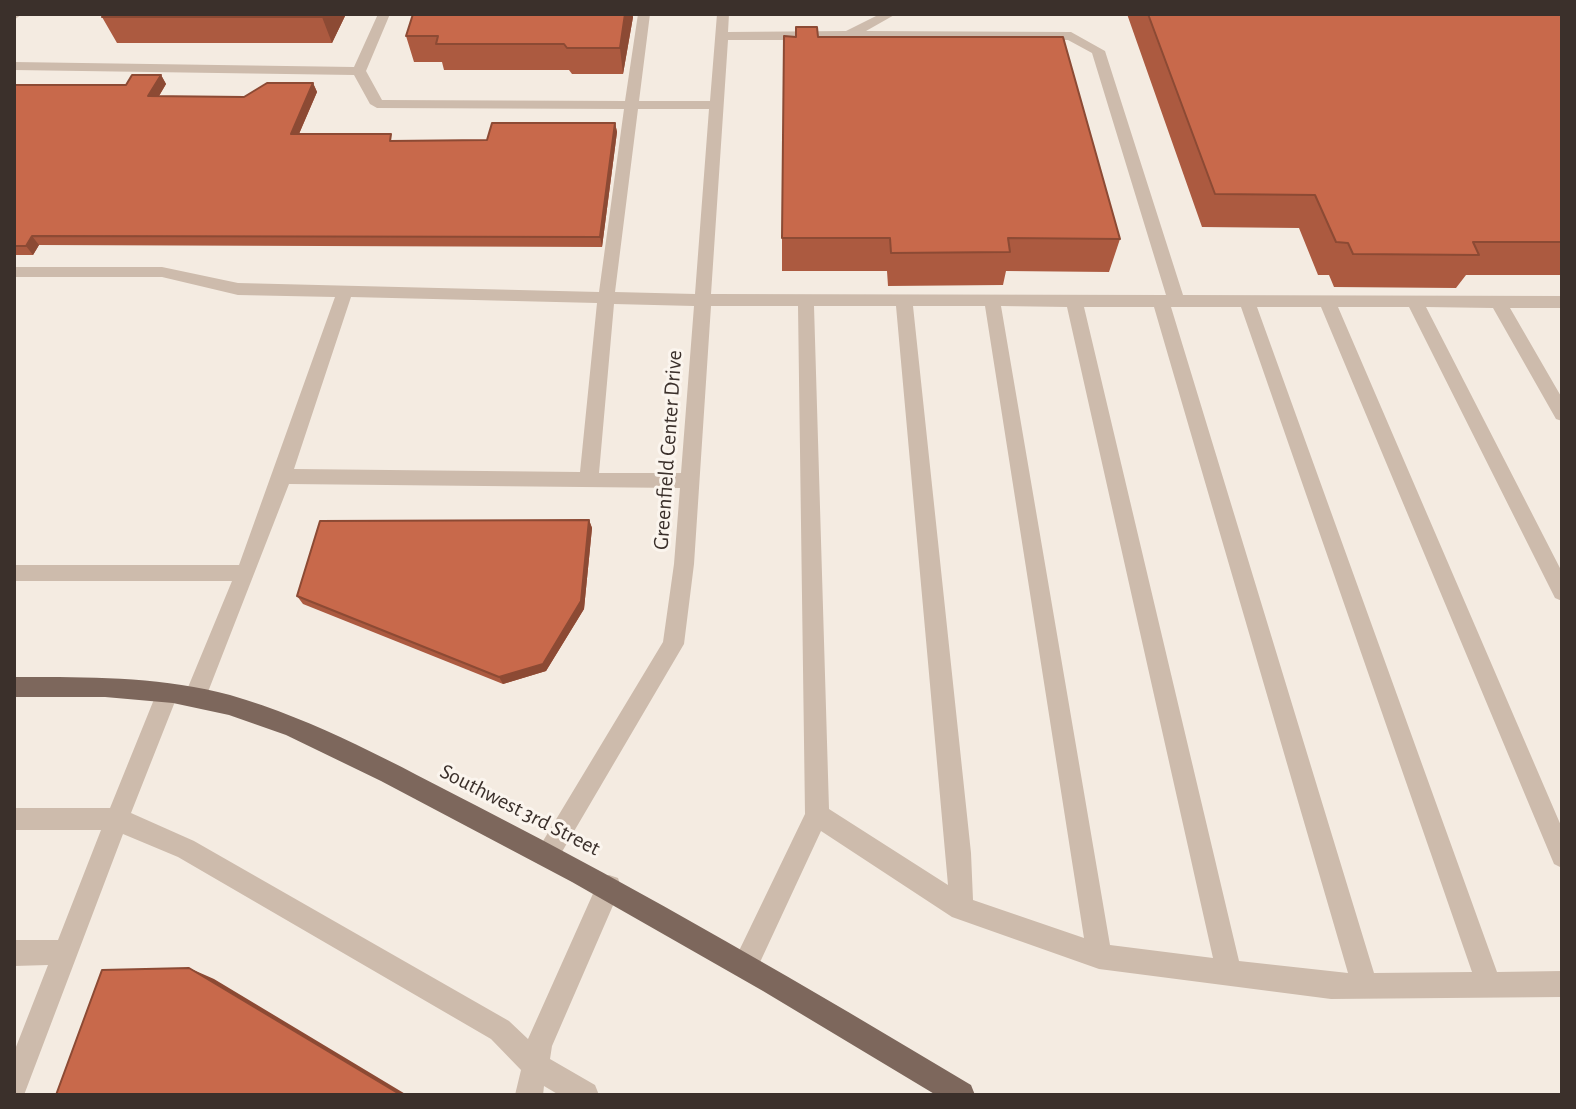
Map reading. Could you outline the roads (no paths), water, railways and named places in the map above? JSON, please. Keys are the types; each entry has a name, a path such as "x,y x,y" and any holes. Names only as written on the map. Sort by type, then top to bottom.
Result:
{"main road":[{"name":"Southwest 3rd Street","path":"14,687 195,697 286,725 354,756 609,887 746,964 961,1095"}],"street":[{"path":"359,71 384,14"},
{"path":"589,480 606,298 644,14"},
{"name":"Greenfield Center Drive","path":"548,854 673,644 684,564 723,14"},
{"path":"848,35 890,14"},
{"path":"721,36 1071,36 1098,51 1365,986"},
{"path":"14,66 359,71"},
{"path":"359,71 377,104 717,105"},
{"path":"14,272 162,272 238,289 703,300 1562,302"},
{"path":"195,697 282,476 345,291"},
{"path":"746,964 817,815 806,301"},
{"path":"904,301 959,853 961,908"},
{"path":"992,301 1099,956"},
{"path":"1074,301 1229,974"},
{"path":"1247,301 1489,985"},
{"path":"1327,302 1562,856"},
{"path":"1415,302 1562,592"},
{"path":"1498,302 1562,414"},
{"path":"282,476 690,481"},
{"path":"14,573 246,573"},
{"path":"14,1086 167,694"},
{"path":"817,815 961,908 1099,956 1331,986 1562,984"},
{"path":"14,819 117,819 186,849 500,1030 535,1065 585,1095"},
{"path":"529,1095 539,1045 609,887"},
{"path":"14,953 66,952"}]}
